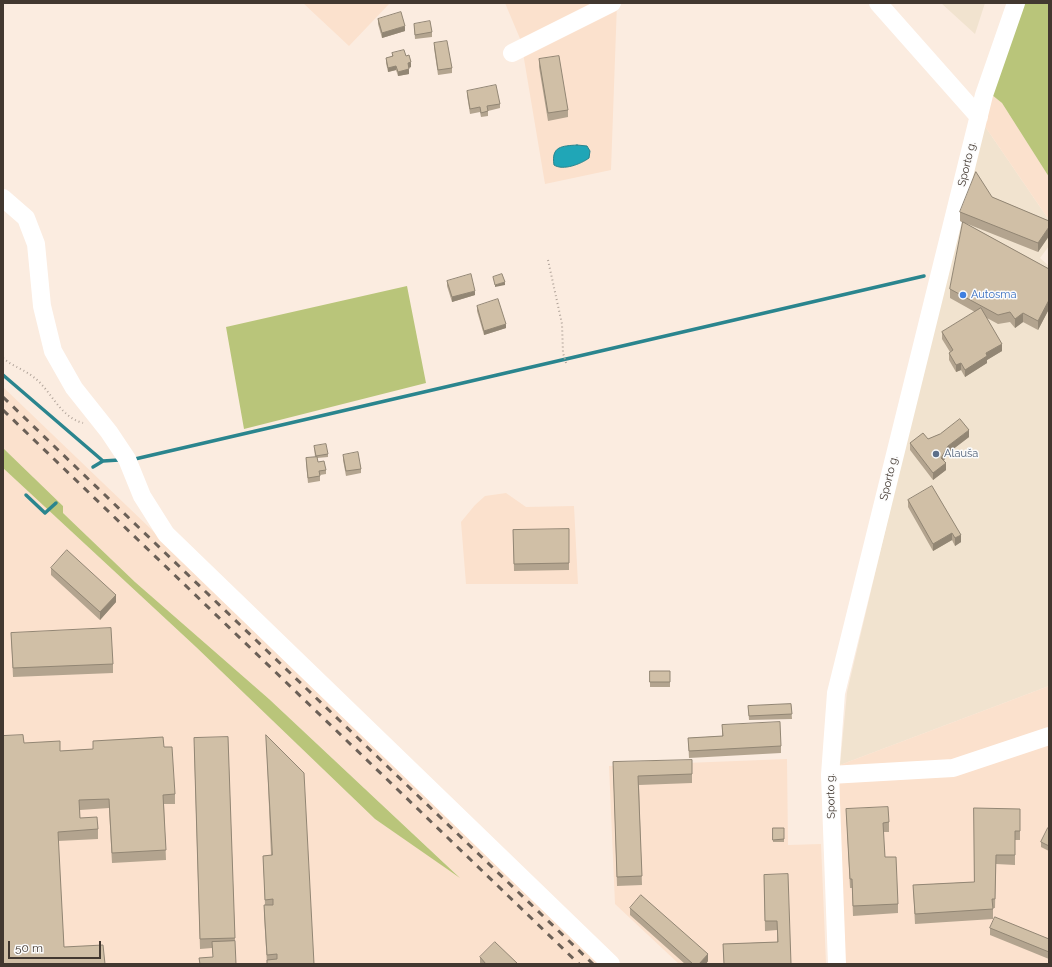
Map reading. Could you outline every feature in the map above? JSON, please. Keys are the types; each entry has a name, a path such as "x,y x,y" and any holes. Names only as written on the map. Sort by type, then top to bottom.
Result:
{"street":[{"path":"512,53 612,3"},
{"path":"878,3 979,117"},
{"name":"Sporto g.","path":"837,964 830,775 836,693 984,95 1016,3"},
{"path":"3,198 26,218 36,244 42,306 53,351 74,388 104,426 127,459 142,496 166,534 610,964"},
{"path":"830,775 953,768 1049,736"}],"path":[{"path":"548,260 562,324 563,353 566,363"},
{"path":"3,358 32,376 46,388 62,412 74,421 94,426 104,426"}],"shaded area":[{"path":"303,3 390,3 349,46"},
{"path":"505,3 617,3 611,170 545,184 521,41"},
{"path":"941,3 985,3 975,34"},
{"path":"992,95 1002,103 1049,177 1049,220 982,122"},
{"path":"982,122 1049,220 1049,246 1040,258 1049,266 1049,686 840,765 847,692"},
{"path":"3,387 602,964 3,964 3,468 196,647 375,819 457,875 269,699 135,582 63,513 63,506 3,448"},
{"path":"506,493 526,507 574,506 578,584 466,584 461,522 475,505 485,496"},
{"path":"1049,686 1049,964 845,964 839,814 840,765"},
{"path":"787,759 788,845 821,844 826,964 679,964 615,904 609,766"}],"green space":[{"path":"1025,3 1049,3 1049,177 1002,103 992,95"},
{"path":"407,286 426,383 244,429 226,327"},
{"path":"3,448 63,506 63,513 135,582 269,699 460,878 375,819 196,647 3,468"}],"water":[{"path":"577,145 587,146 590,151 589,158 567,167 558,167 554,165 554,154 559,148"}],"building":[{"path":"401,12 405,26 382,33 378,19"},
{"path":"430,21 432,32 415,35 414,24"},
{"path":"447,41 452,68 438,70 434,43"},
{"path":"404,50 406,56 409,55 411,62 408,63 409,69 398,72 396,66 388,68 386,58 393,56 392,53"},
{"path":"559,56 568,110 548,113 539,59"},
{"path":"496,85 500,104 487,106 488,111 481,113 480,107 470,109 467,91"},
{"path":"976,172 992,197 1049,221 1049,227 1038,243 960,212"},
{"path":"963,222 1049,269 1049,300 1038,321 1023,313 1015,319 1010,312 998,315 950,289"},
{"path":"471,274 475,291 452,297 447,281"},
{"path":"502,274 505,282 495,285 493,277"},
{"path":"498,299 506,324 484,331 477,306"},
{"path":"981,308 1002,344 986,353 987,356 965,370 961,363 956,365 949,353 953,350 942,332"},
{"path":"960,419 969,430 948,446 941,458 946,463 933,473 910,443 923,433 928,439 940,434"},
{"path":"326,444 328,454 316,456 314,446"},
{"path":"358,452 361,469 346,471 343,455"},
{"path":"317,457 318,462 324,461 326,470 319,471 320,476 308,478 306,458"},
{"path":"932,486 961,535 955,538 952,533 933,544 908,500"},
{"path":"569,529 569,563 514,564 513,530"},
{"path":"67,550 116,595 100,612 51,568"},
{"path":"111,628 113,664 13,668 11,633"},
{"path":"650,671 670,671 670,682 650,682"},
{"path":"791,704 792,714 749,716 748,706"},
{"path":"780,722 781,746 689,751 688,738 723,736 722,725"},
{"path":"23,735 24,743 60,741 60,751 93,749 93,741 163,737 164,747 172,747 175,794 163,795 166,850 112,853 109,799 79,800 80,818 97,817 98,829 58,832 64,947 103,945 105,964 3,964 3,736"},
{"path":"266,735 304,773 314,964 267,964 267,960 277,959 277,954 267,955 264,905 273,905 273,899 265,900 263,856 272,855"},
{"path":"228,737 235,938 200,939 194,738"},
{"path":"692,760 692,774 638,776 642,876 617,877 613,762"},
{"path":"888,807 889,822 883,823 885,857 896,857 898,904 853,906 846,809"},
{"path":"974,808 1020,809 1020,831 1015,831 1015,855 996,855 995,899 992,899 993,909 915,914 913,885 974,882"},
{"path":"773,828 784,828 784,839 773,840"},
{"path":"1048,828 1049,829 1049,846 1041,842"},
{"path":"788,874 791,964 724,964 723,944 778,942 777,921 765,921 764,875"},
{"path":"641,895 708,954 699,964 693,964 630,908"},
{"path":"995,917 1049,939 1049,952 990,928"},
{"path":"235,941 236,964 200,964 199,958 213,957 212,942"},
{"path":"495,942 518,964 486,964 480,957"}],"waterway":[{"path":"135,459 924,276"},
{"path":"3,375 103,461"},
{"path":"93,467 103,461 119,460"},
{"path":"26,495 45,513 56,503"}],"railway":[{"path":"3,397 593,964"},
{"path":"3,410 579,964"}],"place":[{"name":"Autosma","path":"963,295"},
{"name":"Alauša","path":"936,454"}]}
